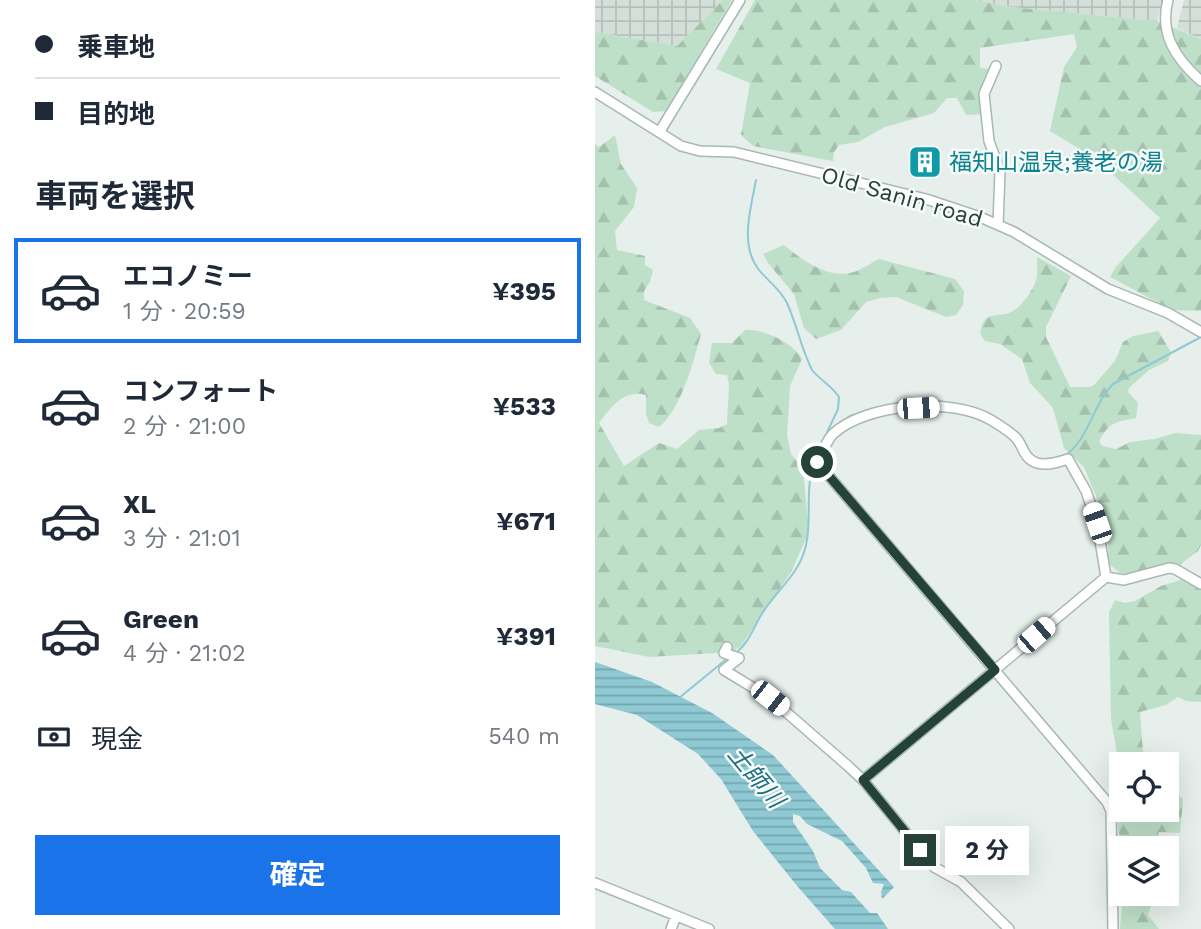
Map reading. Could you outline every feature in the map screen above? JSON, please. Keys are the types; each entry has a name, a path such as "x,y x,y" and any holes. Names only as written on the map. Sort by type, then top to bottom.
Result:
{"street":[{"path":"660,131 740,0"},
{"path":"1168,0 1164,16 1165,30 1173,48 1201,81"},
{"path":"996,66 984,94 989,141 1000,171 998,225"},
{"name":"Old Sanin road","path":"595,92 681,146 701,151 734,152 864,183 926,199 998,225 1108,289 1168,313 1201,332"},
{"path":"1106,577 1097,523 1086,491 1068,459 1046,464 1036,463 1027,458 1017,439 991,420 967,409 950,406 867,414 832,435 817,462 1107,802 1111,811 1113,929"},
{"path":"863,780 1106,577 1124,580 1169,568 1201,584"},
{"path":"727,647 724,653 739,658 724,670 743,679 794,717 863,780 934,867 961,882 1009,929"},
{"path":"595,883 709,929"},
{"path":"671,929 676,916"}],"shaded area":[{"path":"595,0 723,0 677,46 595,32"},
{"path":"975,0 1163,0 1157,21 1011,7"},
{"path":"1184,0 1201,0 1201,39 1177,28"}],"green space":[{"path":"723,0 732,0 666,111 653,112 595,76 595,32 677,46"},
{"path":"755,0 975,0 1011,7 1157,21 1201,39 1201,311 1172,310 1110,277 1160,218 1096,159 1050,131 1064,67 1077,47 1074,34 980,48 980,68 990,69 997,76 990,94 988,114 966,115 957,98 947,98 934,113 885,127 858,142 839,145 834,152 833,161 753,146 741,135 750,83 716,69"},
{"path":"615,135 621,164 637,188 634,207 615,231 617,250 645,256 645,265 653,270 644,291 644,300 690,318 701,334 680,397 659,427 649,423 646,395 638,394 618,401 599,423 624,466 659,443 677,449 699,430 719,428 727,424 729,384 727,375 716,374 709,363 712,343 732,343 745,330 760,331 785,342 802,359 790,386 787,435 791,454 803,469 809,532 791,572 741,646 732,652 649,657 595,646 595,144 599,147"},
{"path":"784,245 816,267 835,273 854,272 879,259 955,279 964,291 963,305 956,315 946,317 896,297 880,298 866,302 841,330 816,339 804,328 794,294 763,254"},
{"path":"1037,257 1071,276 1046,327 1046,337 1070,387 1094,385 1115,361 1123,342 1133,336 1158,331 1171,352 1168,361 1149,370 1129,388 1128,392 1138,403 1136,418 1114,424 1099,441 1102,446 1116,449 1130,442 1175,433 1201,435 1201,545 1198,551 1177,567 1129,574 1120,573 1108,563 1108,543 1098,501 1084,467 1064,448 1053,408 1030,383 1022,359 1000,344 985,341 980,333 985,320 1013,311 1027,297 1036,280"},
{"path":"1190,577 1201,577 1201,702 1186,701 1178,697 1166,705 1140,712 1143,752 1117,752 1111,719 1109,612 1115,600 1125,603 1135,601 1161,586"},
{"path":"1179,795 1183,799 1180,833 1119,836 1118,822 1179,822"},
{"path":"1122,906 1151,906 1148,915 1159,929 1120,929"}],"water":[{"name":"土師川","path":"595,662 652,682 712,713 773,755 894,887 882,899 884,884 873,883 866,868 842,841 793,814 793,822 813,851 820,868 842,890 851,892 870,913 877,913 888,929 835,929 753,831 721,779 698,754 637,715 595,704"}],"waterway":[{"path":"756,180 748,226 749,249 753,260 787,303 812,370 839,397 838,409 824,439"},
{"path":"1063,457 1079,442 1100,402 1113,384 1201,337"},
{"path":"945,403 957,404"},
{"path":"962,405 974,408"},
{"path":"829,431 850,416 883,406"},
{"path":"737,652 802,558 807,539 809,484 814,463"},
{"path":"679,698 729,657"}],"place":[{"name":"福知山温泉;養老の湯","path":"925,162"}],"route":[{"path":"817,462 995,670 863,780 920,850"}]}
